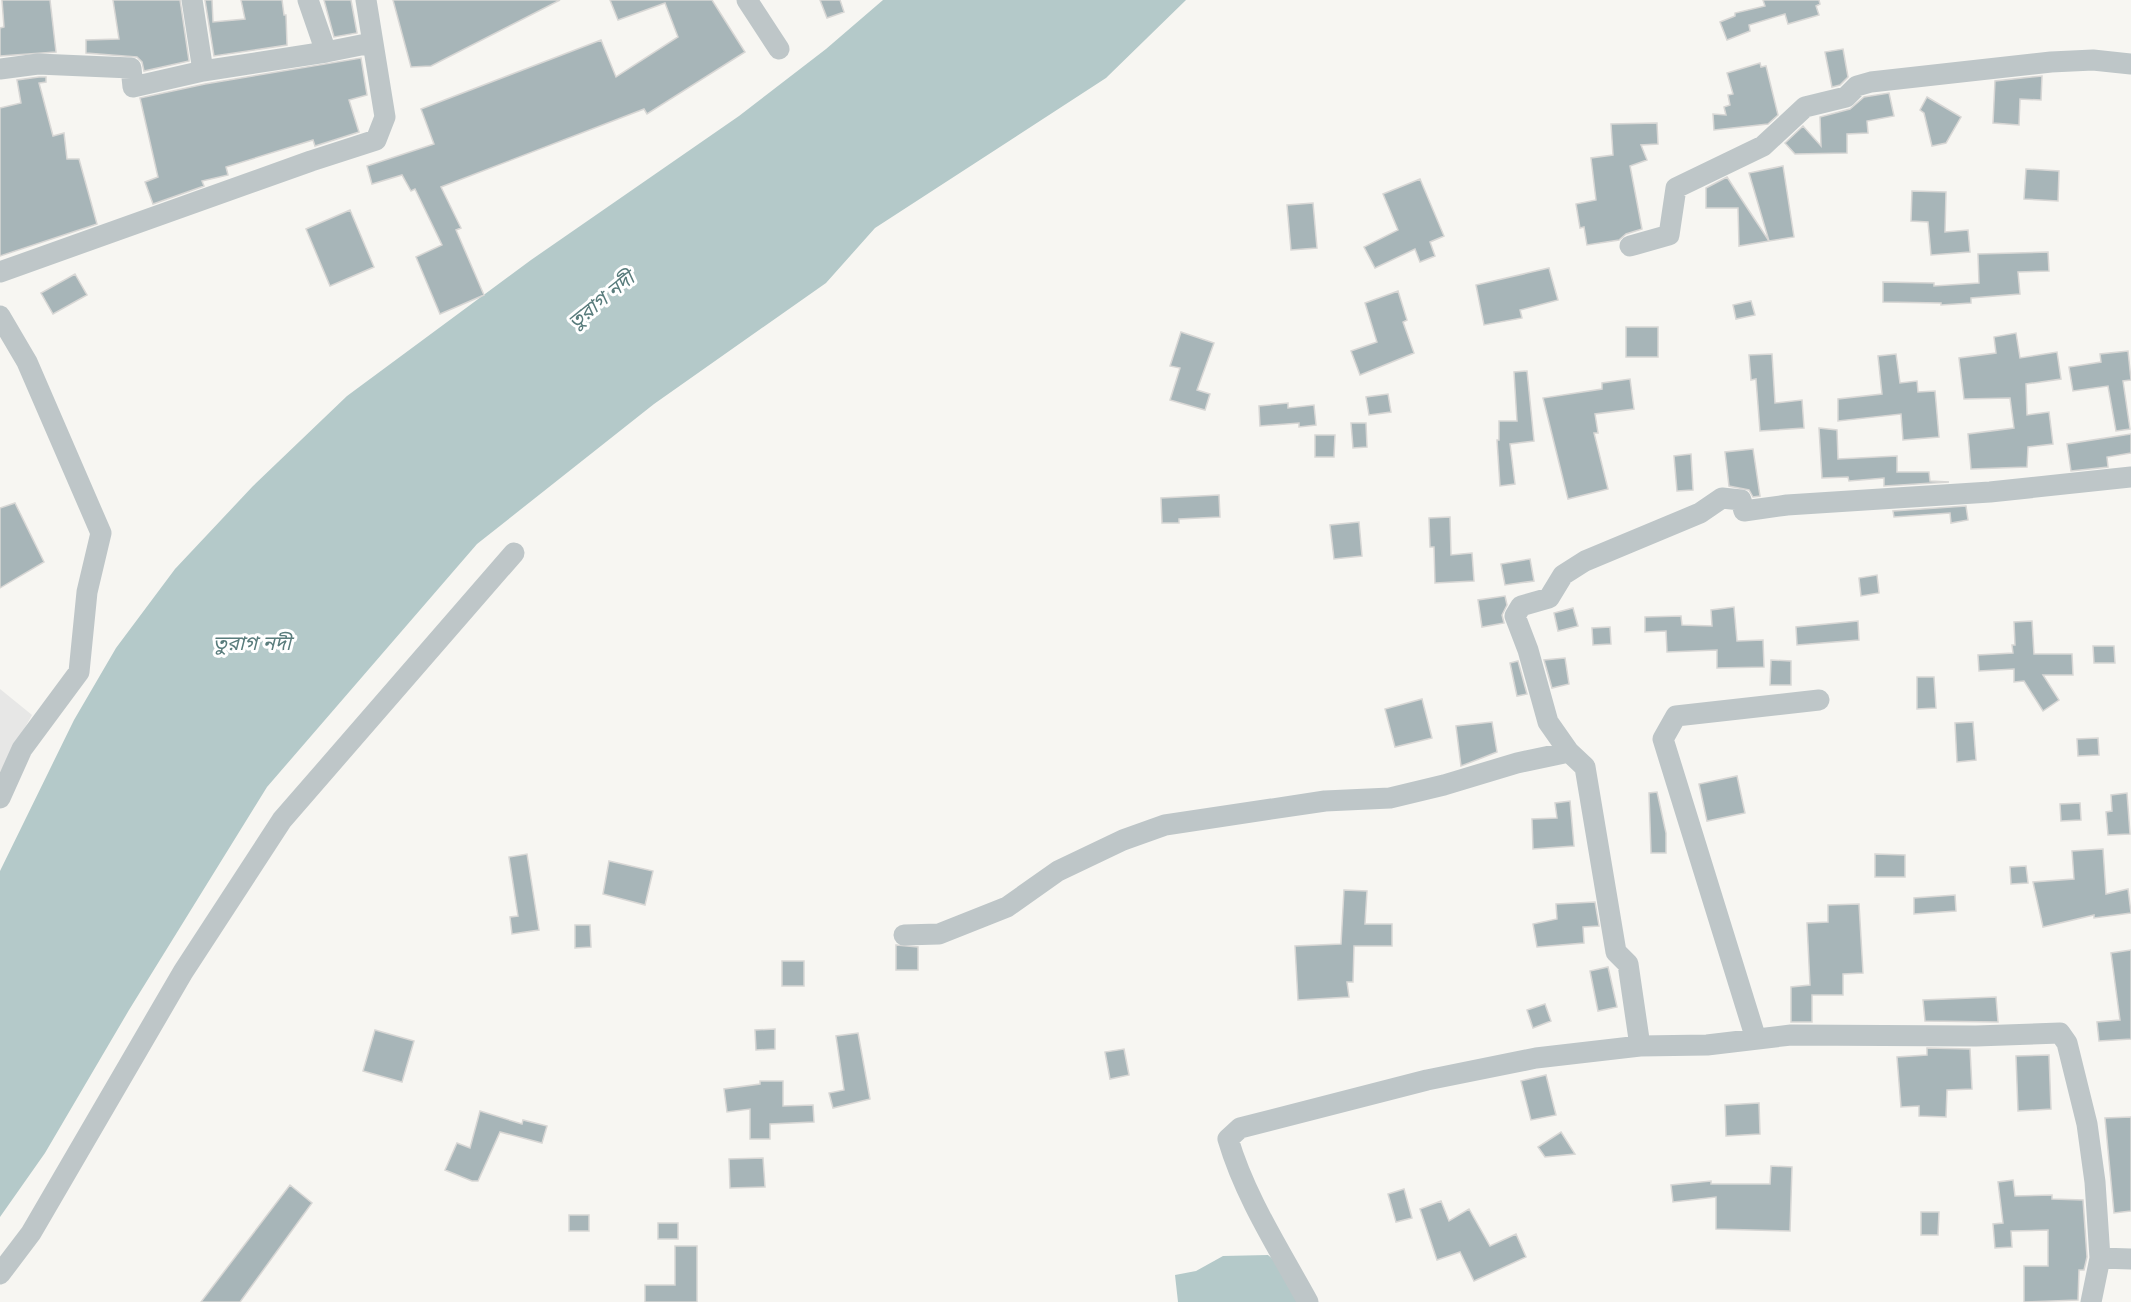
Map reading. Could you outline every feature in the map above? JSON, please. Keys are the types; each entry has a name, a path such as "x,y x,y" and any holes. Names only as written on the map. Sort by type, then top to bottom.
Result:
{"street":[{"path":"192,0 203,71"},
{"path":"308,0 326,52"},
{"path":"0,272 376,140 385,117 371,43 366,0"},
{"path":"747,0 779,49"},
{"path":"0,69 38,64 131,68 133,87 203,71 371,43"},
{"path":"1630,246 1669,236 1676,188 1763,146 1804,107 1846,97 1857,86 1904,78 2051,62 2092,60 2131,64"},
{"path":"0,316 27,362 100,533 87,592 79,672 22,749 0,798"},
{"path":"1640,1046 1628,964 1616,952 1586,767 1569,752 1548,722 1528,650 1515,616 1521,606 1549,598 1563,575 1585,561 1700,513 1722,498 1741,500 1744,511 1787,505 2070,485 2131,477"},
{"path":"0,1275 31,1233 183,972 282,820 514,553"},
{"path":"1756,1039 1663,739 1676,716 1819,700"},
{"path":"904,935 939,934 1007,908 1058,871 1123,840 1165,825 1325,801 1390,798 1444,785 1517,763 1569,752"},
{"path":"1308,1302 1249,1194 1232,1152 1228,1139 1240,1128 1427,1080 1525,1060 1640,1046 1707,1045 1791,1035 2060,1034 2067,1043 2087,1124 2095,1182 2100,1258 2091,1302"},
{"path":"2100,1258 2131,1259"}],"shaded area":[{"path":"0,689 32,715 0,772"}],"water":[{"name":"তুরাগ নদী","path":"883,0 1186,0 1106,78 875,228 826,283 654,404 477,544 267,787 129,1010 45,1153 0,1217 0,871 74,720 116,648 175,569 253,486 347,396 531,260 739,116 826,49"},
{"path":"1268,1255 1278,1264 1298,1302 1178,1302 1175,1275 1196,1271 1223,1256"}],"building":[{"path":"2,0 50,0 56,52 0,56 0,28 4,27"},
{"path":"113,0 180,0 189,61 144,71 142,62 137,57 86,53 86,40 119,39"},
{"path":"205,0 212,0 213,22 245,19 241,0 282,0 284,15 286,15 287,45 214,56"},
{"path":"324,0 351,0 357,33 334,37"},
{"path":"393,0 560,0 431,66 411,67"},
{"path":"610,0 712,0 745,52 647,114 644,109 441,187 461,228 456,230 484,295 440,314 416,257 442,245 415,189 411,191 402,175 372,184 367,166 434,144 421,109 601,40 616,77 678,37 665,3 618,20"},
{"path":"820,0 840,0 844,12 827,18"},
{"path":"1763,0 1819,0 1820,4 1816,6 1819,15 1788,24 1785,14 1749,25 1750,31 1727,40 1720,22 1735,16 1735,13 1765,6"},
{"path":"1843,49 1848,77 1840,85 1832,87 1825,52"},
{"path":"361,58 367,95 349,100 359,132 315,146 313,140 226,167 228,175 202,181 204,186 153,204 145,182 158,177 140,98 205,84"},
{"path":"1760,63 1761,67 1766,66 1778,115 1768,124 1714,130 1713,114 1726,115 1724,107 1730,105 1728,95 1733,94 1727,73"},
{"path":"2042,76 2041,100 2020,99 2019,125 1993,123 1995,81"},
{"path":"46,77 46,82 39,83 53,136 64,133 67,159 79,159 97,224 0,256 0,108 21,103 17,80"},
{"path":"1889,93 1894,116 1867,121 1868,133 1847,134 1847,153 1795,154 1785,143 1803,126 1821,146 1820,117 1850,109 1864,97"},
{"path":"1927,97 1961,117 1946,143 1932,146 1924,113 1920,110"},
{"path":"1657,123 1658,144 1641,145 1647,160 1630,166 1642,229 1626,234 1619,240 1587,245 1584,227 1580,228 1576,204 1596,200 1591,158 1613,155 1611,124"},
{"path":"1783,166 1794,237 1769,241 1749,173"},
{"path":"2026,169 2059,171 2058,201 2024,199"},
{"path":"1727,177 1769,241 1739,246 1738,208 1706,208 1706,188"},
{"path":"1420,179 1444,236 1430,242 1435,256 1420,262 1415,249 1375,268 1364,247 1398,230 1383,194"},
{"path":"1912,191 1946,192 1945,232 1968,230 1970,252 1931,255 1928,222 1911,221"},
{"path":"1313,203 1317,248 1291,250 1287,205"},
{"path":"350,210 374,267 330,286 306,229"},
{"path":"2048,252 2049,271 2018,272 2020,294 1971,298 1971,303 1941,305 1941,303 1883,302 1883,282 1934,283 1934,286 1979,283 1978,254"},
{"path":"1549,268 1558,300 1520,310 1522,318 1484,325 1476,285"},
{"path":"75,274 87,295 53,314 41,293"},
{"path":"1398,291 1407,320 1403,322 1414,353 1360,375 1351,351 1377,342 1365,303"},
{"path":"1751,301 1755,315 1736,319 1733,305"},
{"path":"1626,327 1658,327 1658,357 1626,357"},
{"path":"1181,332 1214,343 1197,390 1210,394 1205,410 1170,400 1180,368 1170,366"},
{"path":"2016,333 2020,358 2057,352 2061,379 2026,384 2027,415 2049,412 2053,444 2028,447 2027,467 1971,469 1968,434 2014,428 2010,398 1964,399 1959,358 1996,353 1994,337"},
{"path":"2128,351 2131,380 2123,381 2130,429 2116,431 2108,386 2073,391 2069,367 2101,362 2100,354"},
{"path":"1772,354 1775,403 1802,400 1804,428 1760,431 1756,379 1751,380 1749,355"},
{"path":"1896,354 1900,383 1917,381 1918,392 1935,391 1939,437 1903,440 1901,414 1838,421 1838,399 1882,394 1878,356"},
{"path":"1527,371 1534,441 1510,444 1515,484 1500,486 1497,440 1499,440 1499,421 1517,421 1514,372"},
{"path":"1630,379 1634,409 1595,414 1598,433 1594,433 1608,489 1568,499 1543,398 1602,389 1602,383"},
{"path":"1388,394 1391,412 1369,415 1366,397"},
{"path":"1288,403 1288,408 1314,405 1316,425 1299,427 1299,423 1260,426 1259,406"},
{"path":"1351,423 1366,423 1367,447 1353,448"},
{"path":"1819,428 1837,430 1838,459 1897,456 1897,472 1929,472 1930,481 1949,482 1884,486 1884,478 1849,481 1848,477 1822,478"},
{"path":"2131,434 2131,453 2107,457 2108,467 2071,471 2067,444"},
{"path":"1315,435 1335,435 1334,457 1315,457"},
{"path":"1753,449 1760,496 1753,497 1749,490 1729,486 1725,452"},
{"path":"1691,454 1693,490 1677,491 1674,456"},
{"path":"1219,495 1220,517 1179,519 1179,523 1162,523 1161,498"},
{"path":"15,503 44,562 0,588 0,508"},
{"path":"1966,506 1968,520 1951,523 1950,513 1894,517 1893,511"},
{"path":"1450,517 1451,555 1472,553 1474,581 1435,583 1434,547 1430,547 1429,518"},
{"path":"1359,522 1362,556 1334,559 1330,525"},
{"path":"1530,559 1534,581 1505,585 1501,564"},
{"path":"1877,575 1879,593 1861,596 1859,578"},
{"path":"1505,596 1507,605 1502,615 1504,623 1482,627 1478,600"},
{"path":"1734,607 1737,641 1763,640 1764,667 1717,668 1717,650 1667,652 1666,631 1645,632 1645,617 1681,616 1682,625 1712,626 1711,610"},
{"path":"1573,608 1578,626 1558,631 1554,613"},
{"path":"1858,621 1859,640 1797,645 1796,627"},
{"path":"2032,621 2034,654 2072,654 2073,675 2043,675 2059,700 2043,711 2024,681 2014,682 2014,669 1979,671 1978,655 2013,653 2014,622"},
{"path":"1610,627 1611,644 1593,645 1592,628"},
{"path":"2093,646 2114,646 2115,663 2094,663"},
{"path":"1565,658 1569,684 1552,688 1544,660"},
{"path":"1771,660 1791,661 1791,685 1770,685"},
{"path":"1518,661 1527,694 1517,696 1510,663"},
{"path":"1917,677 1934,677 1936,708 1917,709"},
{"path":"1422,699 1432,738 1395,747 1385,709"},
{"path":"1492,722 1497,752 1461,766 1456,726"},
{"path":"1973,722 1976,760 1957,762 1955,723"},
{"path":"2098,738 2099,755 2078,756 2077,739"},
{"path":"1737,776 1745,813 1707,821 1699,784"},
{"path":"1657,792 1666,833 1666,853 1651,853 1649,793"},
{"path":"2127,793 2130,834 2108,835 2106,812 2112,811 2111,795"},
{"path":"1570,801 1574,846 1533,849 1532,819 1557,818 1555,803"},
{"path":"2080,803 2081,820 2061,821 2060,804"},
{"path":"2103,849 2106,894 2128,889 2131,913 2094,918 2094,915 2043,927 2033,882 2074,879 2072,851"},
{"path":"527,854 539,930 512,934 510,917 518,916 509,857"},
{"path":"1875,854 1905,855 1905,877 1875,877"},
{"path":"609,861 653,871 645,905 603,894"},
{"path":"2026,866 2028,883 2011,884 2010,867"},
{"path":"1344,890 1367,891 1365,924 1392,924 1392,946 1354,946 1353,982 1347,982 1349,997 1298,1000 1295,946 1341,944"},
{"path":"1955,895 1956,911 1914,914 1914,898"},
{"path":"1595,902 1599,926 1583,927 1584,943 1537,947 1533,924 1557,919 1556,904"},
{"path":"1859,904 1863,973 1843,974 1843,995 1812,995 1812,1022 1791,1022 1791,987 1810,985 1807,923 1828,922 1828,905"},
{"path":"575,925 590,925 591,947 575,948"},
{"path":"896,945 918,947 918,970 896,970"},
{"path":"2131,950 2131,1039 2099,1041 2097,1022 2120,1020 2111,953"},
{"path":"782,961 804,961 804,986 782,986"},
{"path":"1608,967 1617,1007 1598,1011 1590,971"},
{"path":"1996,997 1998,1022 1925,1021 1923,1000"},
{"path":"1545,1004 1551,1021 1533,1028 1527,1010"},
{"path":"775,1029 775,1049 756,1050 755,1030"},
{"path":"375,1030 414,1041 402,1082 363,1071"},
{"path":"858,1033 870,1099 833,1108 829,1093 844,1090 836,1036"},
{"path":"1927,1048 1970,1049 1972,1089 1947,1090 1946,1117 1919,1116 1919,1106 1901,1107 1897,1057 1927,1055"},
{"path":"1124,1049 1129,1075 1110,1079 1105,1052"},
{"path":"2049,1055 2051,1109 2018,1111 2016,1056"},
{"path":"1546,1075 1556,1115 1531,1120 1521,1081"},
{"path":"760,1081 783,1081 783,1106 813,1105 814,1122 770,1124 770,1139 750,1139 750,1109 727,1112 724,1089 760,1084"},
{"path":"1759,1103 1760,1134 1726,1136 1725,1105"},
{"path":"480,1111 522,1124 523,1120 547,1126 542,1143 500,1132 478,1181 472,1181 445,1170 457,1143 470,1148"},
{"path":"2131,1117 2131,1211 2114,1213 2105,1118"},
{"path":"1561,1132 1575,1154 1545,1157 1538,1147"},
{"path":"763,1158 765,1187 730,1188 729,1159"},
{"path":"1771,1166 1792,1167 1790,1231 1716,1229 1716,1197 1673,1202 1671,1185 1711,1181 1711,1184 1770,1184"},
{"path":"2013,1180 2015,1196 2052,1195 2052,1199 2083,1200 2087,1257 2084,1270 2079,1270 2078,1300 2024,1302 2024,1266 2048,1266 2048,1230 2011,1231 2012,1247 1995,1248 1993,1224 2003,1223 1998,1182"},
{"path":"290,1185 312,1203 240,1302 201,1302"},
{"path":"1404,1189 1412,1218 1396,1222 1388,1194"},
{"path":"1441,1201 1449,1221 1469,1209 1490,1246 1516,1234 1526,1257 1474,1281 1460,1252 1437,1260 1420,1209"},
{"path":"1921,1212 1939,1212 1938,1235 1921,1235"},
{"path":"569,1215 589,1215 589,1231 569,1231"},
{"path":"658,1223 678,1223 678,1239 658,1239"},
{"path":"675,1246 697,1246 697,1302 645,1302 645,1285 675,1285"}]}
